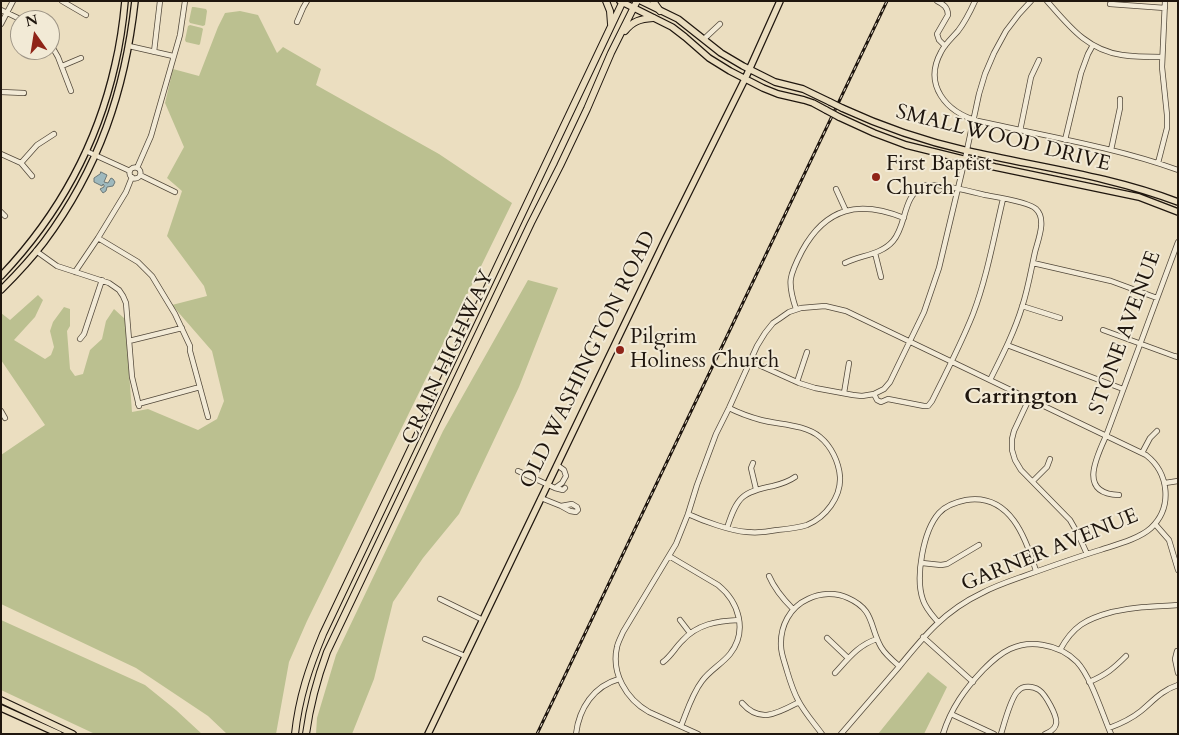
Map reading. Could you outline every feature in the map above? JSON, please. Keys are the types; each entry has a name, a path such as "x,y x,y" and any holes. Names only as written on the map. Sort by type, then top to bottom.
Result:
{"highway":[{"path":"606,1 610,11 610,29"},
{"name":"CRAIN HIGHWAY","path":"306,734 315,686 327,652 637,1"},
{"path":"652,1 660,10"},
{"name":"CRAIN HIGHWAY","path":"295,734 303,688 319,644 622,2"},
{"path":"615,44 634,22 653,18"},
{"path":"475,315 484,320"},
{"path":"413,447 422,453"}],"main road":[{"path":"36,252 34,242 70,184 99,121 113,76 126,1"},
{"path":"1,290 36,252 70,204 95,155 118,96 129,46 135,1"},
{"name":"SMALLWOOD DRIVE","path":"641,1 678,19 721,53 749,69 775,82 809,91 842,108 894,130 967,151 1099,179 1178,202"},
{"name":"OLD WASHINGTON ROAD","path":"428,734 665,240 745,79 780,1"},
{"name":"SMALLWOOD DRIVE","path":"622,2 679,32 709,58 745,79 778,94 809,102 874,134 965,160 1139,197 1178,212"},
{"path":"1,276 43,226"},
{"path":"1,700 73,734"},
{"path":"1,708 59,734"}],"street":[{"path":"1,24 13,1"},
{"path":"154,52 160,1"},
{"path":"137,168 151,136 174,56 180,35 185,1"},
{"path":"297,22 307,1"},
{"path":"937,1 943,4 948,12 937,34 939,40 945,46"},
{"path":"975,1 960,28 941,50 936,64 935,80 939,93 944,102 951,108 965,117 974,120 1111,150 1178,170"},
{"path":"750,361 815,388 862,396 874,394 884,389 890,382 924,312 936,278 965,160 981,84 1006,31 1031,1"},
{"path":"1047,1 1072,30 1093,45 1121,55 1162,58"},
{"path":"1158,163 1167,128 1162,79 1165,1"},
{"path":"66,2 86,15"},
{"path":"1110,4 1165,8"},
{"path":"1,10 10,14"},
{"path":"704,39 720,24"},
{"path":"1065,140 1081,73 1093,45"},
{"path":"129,46 174,56"},
{"path":"62,66 81,58"},
{"path":"59,60 71,91"},
{"path":"1020,131 1032,77 1039,60"},
{"path":"1,92 24,93"},
{"path":"1111,150 1120,108 1120,99"},
{"path":"21,163 37,145 54,134"},
{"path":"86,151 130,170"},
{"path":"1,154 21,163 32,176"},
{"path":"130,170 134,167 137,168"},
{"path":"137,168 140,170 140,175"},
{"path":"75,272 126,192 132,178 130,170"},
{"path":"132,178 137,178 140,175"},
{"path":"140,175 175,192"},
{"path":"845,263 875,253 893,242 899,232 912,196 915,191 924,185 939,185 1032,206 1039,212 1042,220 1033,262 1022,306 1007,345 990,380"},
{"path":"836,189 846,211"},
{"path":"874,394 878,401 888,399 928,406 932,401 973,313 985,278 1003,199"},
{"path":"796,309 790,293 790,279 808,239 826,221 846,211 866,208 890,212 904,218"},
{"path":"98,238 142,265 157,284 175,314 190,346 208,417"},
{"name":"STONE AVENUE","path":"1119,494 1103,492 1096,485 1092,470 1178,242"},
{"path":"36,252 57,266 115,286 125,299 132,377 139,405 200,388"},
{"path":"875,253 881,277"},
{"path":"1033,262 1111,281 1157,298"},
{"path":"80,339 84,334 102,280"},
{"path":"698,734 642,708 627,694 619,679 616,661 617,647 626,627 679,538 709,450 757,346 768,328 782,316 796,309 817,306 839,308 1142,453 1149,457 1157,467 1165,483 1178,480"},
{"path":"1022,306 1060,318"},
{"path":"129,341 182,328"},
{"path":"1103,330 1178,357"},
{"path":"1007,345 1123,389"},
{"path":"797,382 807,352"},
{"path":"844,393 850,364"},
{"path":"1030,399 1014,431 1013,455 1017,464 1070,520 1087,554"},
{"path":"688,514 728,528 755,533 800,527 822,516 832,504 838,492 840,478 833,454 826,443 814,433 806,429 760,420 729,408"},
{"path":"1,411 5,418"},
{"path":"1142,453 1150,438 1157,431"},
{"path":"1033,481 1047,467 1050,459"},
{"path":"753,463 752,470 756,489"},
{"path":"555,488 562,483 566,476 564,470 557,465"},
{"path":"518,471 555,488 563,490 565,488"},
{"path":"728,528 734,508 744,495 756,489 784,483 795,477"},
{"name":"GARNER AVENUE","path":"841,734 923,637 938,622 962,604 998,585 1141,535 1155,524 1162,514 1165,505 1165,483"},
{"path":"541,498 561,506"},
{"path":"938,622 928,610 919,580 928,531 939,513 952,504 978,500 993,503 1000,507 1023,534 1036,571"},
{"path":"1155,524 1169,540 1178,570"},
{"path":"922,563 947,564 979,545"},
{"path":"668,556 724,590 732,600 739,620 738,635 732,651 698,686 681,726"},
{"path":"769,576 780,596 793,609"},
{"path":"822,734 799,702 793,689 781,648 784,625 793,609 805,600 817,595 843,596 854,601 872,621 877,639 884,651 899,666"},
{"path":"440,599 483,620"},
{"path":"1060,650 1075,629 1092,618 1129,609 1178,605"},
{"path":"680,620 690,633"},
{"path":"663,662 697,628 711,623 739,620"},
{"path":"923,637 973,682"},
{"path":"826,638 848,658"},
{"path":"425,639 465,656"},
{"path":"835,673 863,644 877,639"},
{"path":"943,734 951,714 962,695 996,657 1012,648 1033,644 1046,645 1060,650 1077,662 1089,682 1111,734"},
{"path":"1177,651 1175,659 1178,673"},
{"path":"1089,682 1105,675 1126,656"},
{"path":"576,734 580,717 588,700 602,687 619,679"},
{"path":"1109,728 1142,710 1162,692 1178,685"},
{"path":"1001,734 1016,693 1025,687 1040,690 1053,710 1056,724 1052,730 1045,734"},
{"path":"742,703 752,712 768,715 778,713 799,702"},
{"path":"951,714 994,734"}],"green space":[{"path":"192,7 206,9 205,25 190,23"},
{"path":"240,11 258,15 277,53 283,47 321,69 316,85 439,154 512,203 307,621 289,662 276,734 227,734 208,716 136,668 1,604 1,455 45,425 1,360 1,313 10,320 38,295 43,300 35,317 14,340 45,359 51,355 54,347 50,331 53,322 64,307 70,309 70,326 67,331 70,369 75,376 83,374 90,350 102,339 106,321 114,309 125,319 132,412 148,409 198,430 217,419 224,401 212,351 172,305 207,296 204,286 167,236 182,191 167,178 184,147 165,103 173,69 199,76 225,13"},
{"path":"188,26 203,29 199,45 186,42 185,40"},
{"path":"528,280 558,288 519,387 459,514 423,558 393,602 374,679 352,734 316,734 317,718 336,655 443,431"},
{"path":"1,620 145,685 202,734 95,734 1,690"},
{"path":"928,672 947,687 924,734 878,734"}],"water":[{"path":"101,172 107,175 104,182 108,183 111,178 115,182 113,186 107,187 103,193 100,189 104,185 102,186 94,182 94,178"}],"railway":[{"path":"537,734 887,1"}],"place":[{"name":"First Baptist Church","path":"876,177"},
{"name":"Pilgrim Holiness Church","path":"620,350"}],"district":[{"name":"Carrington","path":"1021,398"}]}
